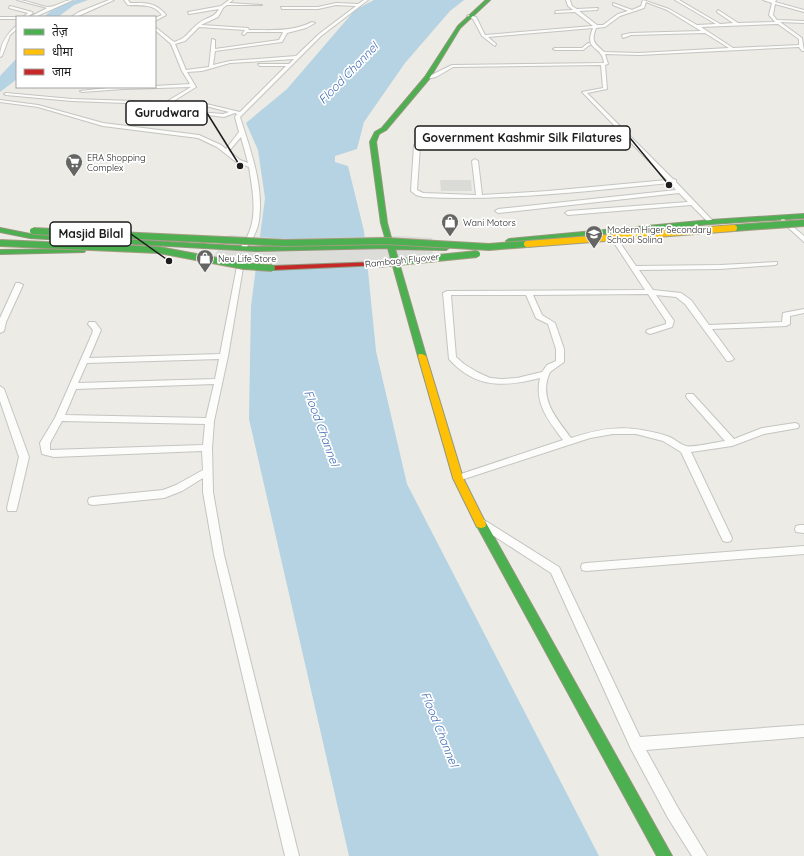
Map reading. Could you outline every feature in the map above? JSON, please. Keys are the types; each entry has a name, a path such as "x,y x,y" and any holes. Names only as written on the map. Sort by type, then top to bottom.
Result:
{"main road":[{"path":"488,0 469,16 459,27 427,78 384,129 374,138 373,142 384,223 458,478 479,520 665,856"},
{"path":"612,235 711,222 804,216"},
{"path":"0,252 178,250 256,253 392,250 612,235 804,225"},
{"name":"Rambagh Flyover","path":"10,233 33,231 285,243 385,241 489,247 804,225"},
{"name":"Rambagh Flyover","path":"0,244 117,247 159,250 244,266 272,268 378,264 436,257 527,251 616,241 804,229"},
{"path":"0,230 30,236 201,244 243,252"},
{"path":"0,235 10,233"}],"street":[{"path":"19,0 48,7"},
{"path":"10,7 31,15 48,7 72,0"},
{"path":"74,16 80,12 112,0"},
{"path":"126,0 128,4 146,3 159,8 164,15 156,19"},
{"path":"186,112 224,116 236,112 268,88 320,34 366,0"},
{"path":"574,0 568,0 569,5 594,23 595,27 591,38 591,44"},
{"path":"484,36 606,26 619,15 643,7 645,0 695,26 732,48"},
{"path":"677,0 718,24"},
{"path":"765,0 804,11"},
{"path":"173,44 184,40 197,26 217,16 222,7 229,2 260,5"},
{"path":"774,2 771,15 777,22 801,39 800,46 804,51"},
{"path":"282,8 318,8 336,4 358,5"},
{"path":"614,4 632,11"},
{"path":"189,12 222,7"},
{"path":"556,12 598,9"},
{"path":"718,11 738,25"},
{"path":"469,16 475,18 484,36 495,45"},
{"path":"0,18 16,18"},
{"path":"695,26 804,22"},
{"path":"197,26 224,26 224,29 248,29 246,32 286,31 305,27 313,23"},
{"path":"0,56 8,33 16,24"},
{"path":"8,35 16,28"},
{"path":"156,29 173,44 184,72 193,85"},
{"path":"213,50 281,41 286,31"},
{"path":"624,37 623,35 631,34 704,32"},
{"path":"211,67 214,40"},
{"path":"565,46 591,44 604,53 648,53 800,46"},
{"path":"555,49 583,50 591,44"},
{"path":"427,78 437,76 452,66 603,65 607,63 604,53"},
{"path":"184,72 230,62 299,57"},
{"path":"255,65 289,65"},
{"path":"603,65 605,89 584,92 674,181 711,222"},
{"path":"156,87 193,85"},
{"path":"168,103 192,90 193,85"},
{"path":"82,91 110,88"},
{"path":"0,99 11,90"},
{"path":"6,94 72,100 209,105 236,112"},
{"path":"0,99 38,106 103,124 199,137 219,146 238,161 252,166"},
{"path":"236,112 252,166 256,195 256,216 254,231 243,252 224,356 210,421 207,448 208,492 219,555 292,856"},
{"path":"226,152 242,132"},
{"path":"470,142 417,145 414,191 423,196 479,196 550,192 674,181"},
{"path":"475,161 479,196"},
{"path":"498,211 682,191"},
{"path":"568,213 694,203"},
{"path":"780,217 804,240"},
{"path":"612,235 671,323 665,327 650,332"},
{"path":"634,268 720,267 775,263"},
{"path":"0,331 2,322 19,285"},
{"path":"545,374 501,382 474,373 456,363 452,357 447,293 649,292 674,295 684,298 708,327 730,359"},
{"path":"529,293 539,316 551,323 560,349 560,362 548,367 545,374 541,397 542,402 569,442"},
{"path":"708,327 786,324 786,315 804,311"},
{"path":"92,324 97,330 59,418 45,443 44,452 48,454 207,448"},
{"path":"84,361 224,356"},
{"path":"73,386 219,381"},
{"path":"0,389 24,457 12,508"},
{"path":"690,396 732,443"},
{"path":"59,418 210,421"},
{"path":"685,450 732,443 762,431 795,426"},
{"path":"458,478 589,435 624,430 666,439 685,450 728,538"},
{"path":"94,501 164,494 179,488 208,471"},
{"path":"479,520 555,570 636,744 673,813 700,856"},
{"path":"586,567 804,550"},
{"path":"636,744 804,730"}],"shaded area":[{"path":"440,180 471,180 472,191 441,191"}],"water":[{"path":"76,0 88,0 74,5 59,16 45,16 55,7"},
{"name":"Flood Channel","path":"374,0 464,0 450,11 405,63 364,122 357,149 335,156 335,162 348,166 364,231 376,351 407,484 599,856 349,856 249,419 251,306 265,198 258,150 246,123 287,89 355,10"},
{"path":"16,59 16,80 0,92 0,76"}],"pier":[{"path":"228,235 289,239 399,236 432,238 433,260 237,269 210,262"}],"traffic: fast":[{"path":"422,356 384,223 373,142 377,133 384,129 427,78 459,27 488,0"},
{"path":"509,241 711,222 804,216"},
{"path":"734,228 804,223"},
{"path":"0,230 30,236 256,249 375,246 446,248"},
{"path":"33,231 285,243 385,241 489,247 527,244"},
{"path":"0,243 159,250 244,266 272,268"},
{"path":"0,252 82,251"},
{"path":"378,264 477,254"},
{"path":"481,524 665,856"}],"traffic: slow":[{"path":"527,244 734,228"},
{"path":"422,356 458,478 481,524"}],"traffic: jam":[{"path":"272,268 378,264"}],"place":[{"name":"Gurudwara","path":"240,166"},
{"name":"ERA Shopping Complex","path":"74,177"},
{"name":"Government Kashmir Silk Filatures","path":"669,185"},
{"name":"Wani Motors","path":"450,237"},
{"name":"Modern Higer Secondary School Solina","path":"594,249"},
{"name":"Masjid Bilal","path":"169,261"},
{"name":"Neu Life Store","path":"205,273"}]}
